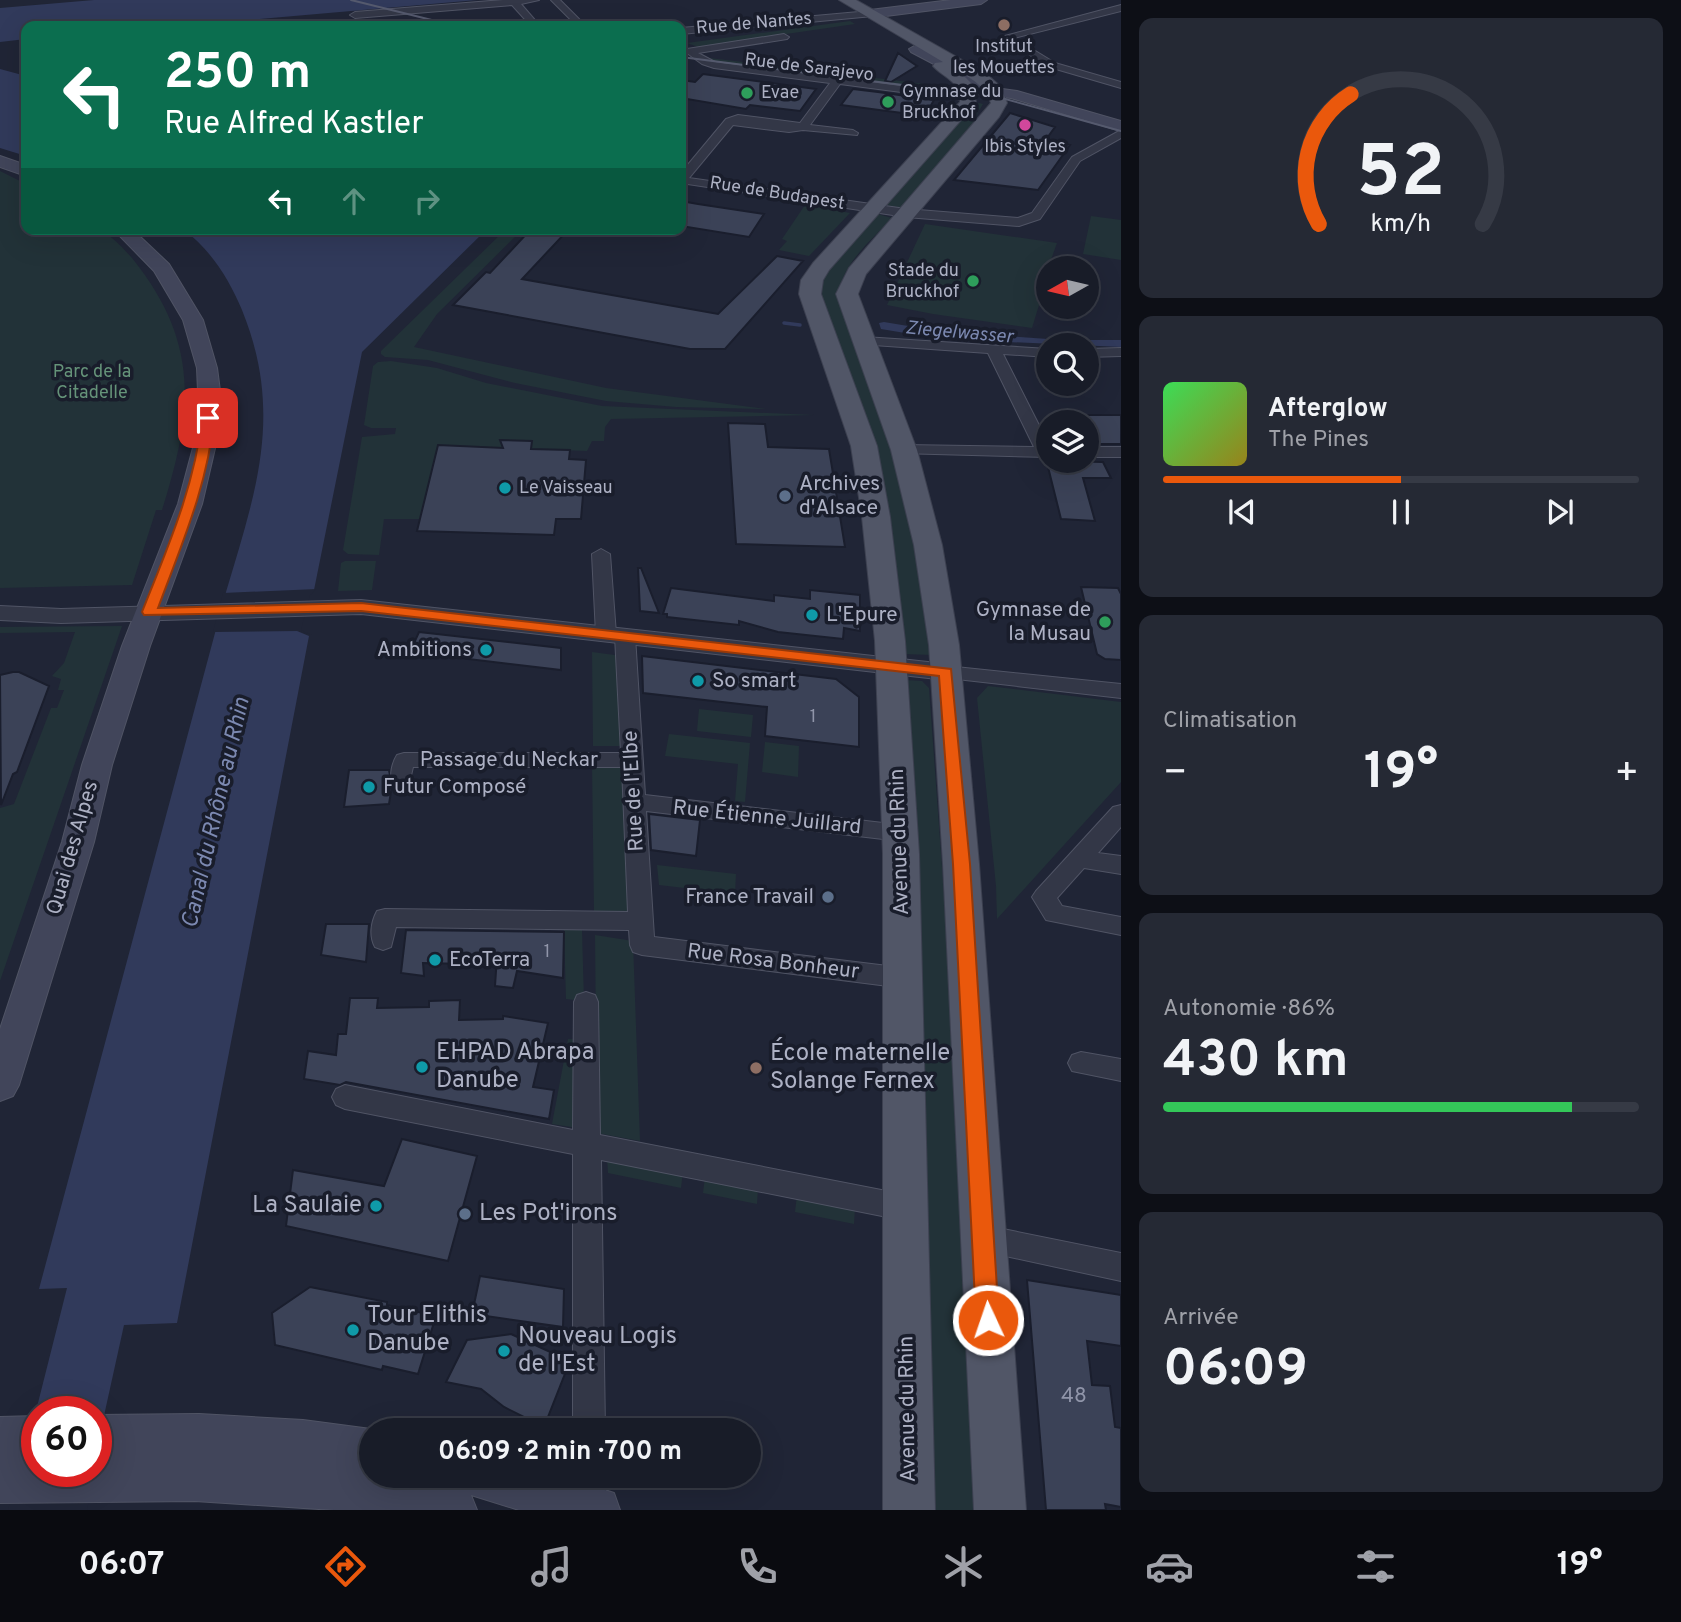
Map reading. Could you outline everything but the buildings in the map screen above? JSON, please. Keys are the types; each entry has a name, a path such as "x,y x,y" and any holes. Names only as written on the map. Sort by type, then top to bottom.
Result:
{"main road":[{"path":"834,0 865,15 986,93"},
{"path":"846,0 953,74 986,93 1120,133"},
{"path":"865,15 981,0"},
{"path":"986,93 980,128 849,284 847,294 904,450 928,545 946,672 961,864 1000,1510"},
{"name":"Avenue du Rhin","path":"909,1510 904,978 892,666 876,517 864,446 810,294 812,280 820,267 938,140 968,103 986,93"},
{"path":"0,160 21,169"},
{"name":"Quai des Alpes","path":"0,1085 78,842 97,765 149,612 178,539 196,484 205,444 209,391 201,344 181,296 149,253 129,235"},
{"path":"0,1440 21,1439"},
{"path":"0,1480 265,1440 359,1451"},
{"path":"112,1443 154,1456 454,1510"},
{"path":"543,1488 592,1498"}],"street":[{"path":"359,21 355,15 536,0"},
{"path":"555,0 577,21"},
{"path":"515,2 532,21"},
{"path":"1121,8 1006,37 1052,65 1121,85"},
{"name":"Rue de Nantes","path":"686,31 865,15"},
{"path":"691,51 784,37"},
{"name":"Rue de Sarajevo","path":"691,51 986,93"},
{"name":"Rue de Sarajevo","path":"691,51 705,62 714,65 837,81 986,93"},
{"path":"803,127 837,81"},
{"path":"686,174 730,121 789,129 803,127 853,133"},
{"path":"873,209 1007,222 1027,220 1036,216 1076,159 1120,133"},
{"name":"Rue de Budapest","path":"686,181 873,209"},
{"path":"863,341 1036,352"},
{"path":"993,349 1036,431"},
{"path":"1099,353 1121,352"},
{"path":"904,450 1036,452"},
{"path":"1099,452 1121,452"},
{"name":"Rue de l'Elbe","path":"601,554 616,635 637,716 632,760 642,933"},
{"path":"0,613 61,616 361,607 1121,691"},
{"name":"Passage du Neckar","path":"401,779 404,760 632,760"},
{"name":"Rue Étienne Juillard","path":"634,803 900,833"},
{"path":"1121,813 1044,897 1054,914 1121,926"},
{"path":"1080,859 1121,865"},
{"name":"Rue Rosa Bonheur","path":"383,940 385,918 584,920 642,933 904,978"},
{"path":"586,1002 589,1418"},
{"path":"1081,1063 1121,1070"},
{"path":"345,1097 907,1208"},
{"path":"983,1239 1121,1267"}],"green space":[{"path":"850,21 855,24 698,47 687,43"},
{"path":"701,57 942,86 952,94 712,63"},
{"path":"974,104 983,104 977,114 975,127 905,208 885,205"},
{"name":"Parc de la Citadelle","path":"0,171 21,182 21,235 108,235 126,251 159,297 173,327 185,385 184,414 172,477 162,510 156,510 132,585 0,588"},
{"path":"805,205 850,213 809,256 779,250 787,241 782,239"},
{"path":"874,213 892,218 852,261 842,281 840,292 907,486 932,655 903,654 818,301 825,268"},
{"path":"1091,216 1121,220 1121,260 1083,254"},
{"name":"Stade du Bruckhof","path":"925,224 1057,243 1052,256 1036,256 1036,315 1032,328 887,305"},
{"path":"500,235 517,235 437,314 414,347 606,388 766,409 676,407 606,401 515,383 428,360 385,357 381,351"},
{"path":"391,361 437,368 486,383 602,406 814,415 611,419 605,427 604,441 592,441 587,451 531,449 501,441 503,448 438,445 420,519 384,519 379,555 348,554 343,550 362,437 395,434 396,428 371,428 364,425 373,366 378,362"},
{"path":"376,561 372,590 338,591 341,563"},
{"path":"122,626 0,981 0,808 14,804 51,708 57,708 64,690 58,690 61,679 52,676 64,663 75,632 0,633 0,627"},
{"path":"592,652 622,656 625,746 593,746"},
{"path":"905,680 922,681 929,688 944,895 956,949 985,1510 923,1510"},
{"path":"988,686 1121,702 1121,782 997,919 977,698"},
{"path":"699,709 753,715 751,737 697,731"},
{"path":"669,734 750,743 745,802 735,801 738,764 665,756"},
{"path":"765,742 799,746 798,777 762,772"},
{"path":"592,764 626,765 632,912 594,913"},
{"path":"657,865 736,874 735,894 659,885"},
{"path":"564,930 582,930 584,1001 566,999"},
{"path":"595,935 633,941 640,1141 597,1133"},
{"path":"568,1039 584,1040 584,1129 552,1124"},
{"path":"607,1156 683,1171 681,1188 608,1173"},
{"path":"705,1177 758,1187 757,1204 703,1193"},
{"path":"797,1195 855,1207 854,1224 795,1212"}],"water":[{"path":"94,0 477,0 237,21 21,21 21,40 0,42 0,8"},
{"path":"0,69 21,75 21,154 0,148"},
{"name":"Canal du Rhône au Rhin","path":"190,235 481,235 362,352 314,590 307,593 297,631 309,636 177,1323 124,1325 108,1396 40,1396 67,1288 39,1289 247,520 261,452 263,418 255,348 231,287 202,246"},
{"path":"879,323 938,331 1036,338 1036,343 941,339 881,329"},
{"path":"1099,340 1121,340 1121,347 1099,346"},
{"path":"21,1470 21,1487 27,1487 11,1510"}],"pier":[{"path":"317,589 310,595 301,630 312,635 299,631 213,632 223,593"},
{"path":"21,1457 21,1487 92,1487 87,1510 8,1510"}],"waterway":[{"name":"Ziegelwasser","path":"784,323 800,325"}],"tram line":[{"path":"351,0 436,21"},
{"path":"686,58 998,97 1121,131"}],"place":[{"name":"Institut les Mouettes","path":"1004,25"},
{"name":"Evae","path":"747,93"},
{"name":"Gymnase du Bruckhof","path":"888,102"},
{"name":"Ibis Styles","path":"1025,125"},
{"name":"Stade du Bruckhof","path":"973,281"},
{"name":"Le Vaisseau","path":"505,488"},
{"name":"Archives d'Alsace","path":"785,496"},
{"name":"L'Epure","path":"812,615"},
{"name":"Gymnase de la Musau","path":"1105,622"},
{"name":"Ambitions","path":"486,650"},
{"name":"So smart","path":"698,681"},
{"name":"Futur Composé","path":"369,787"},
{"name":"France Travail","path":"828,897"},
{"name":"EcoTerra","path":"435,960"},
{"name":"EHPAD Abrapa Danube","path":"422,1067"},
{"name":"École maternelle Solange Fernex","path":"756,1068"},
{"name":"La Saulaie","path":"376,1206"},
{"name":"Les Pot'irons","path":"465,1214"},
{"name":"Tour Elithis Danube","path":"353,1330"},
{"name":"Nouveau Logis de l'Est","path":"504,1351"}],"route":[{"path":"208,418 199,473 190,504 149,612 361,607 946,672 961,864 988,1320"}]}
